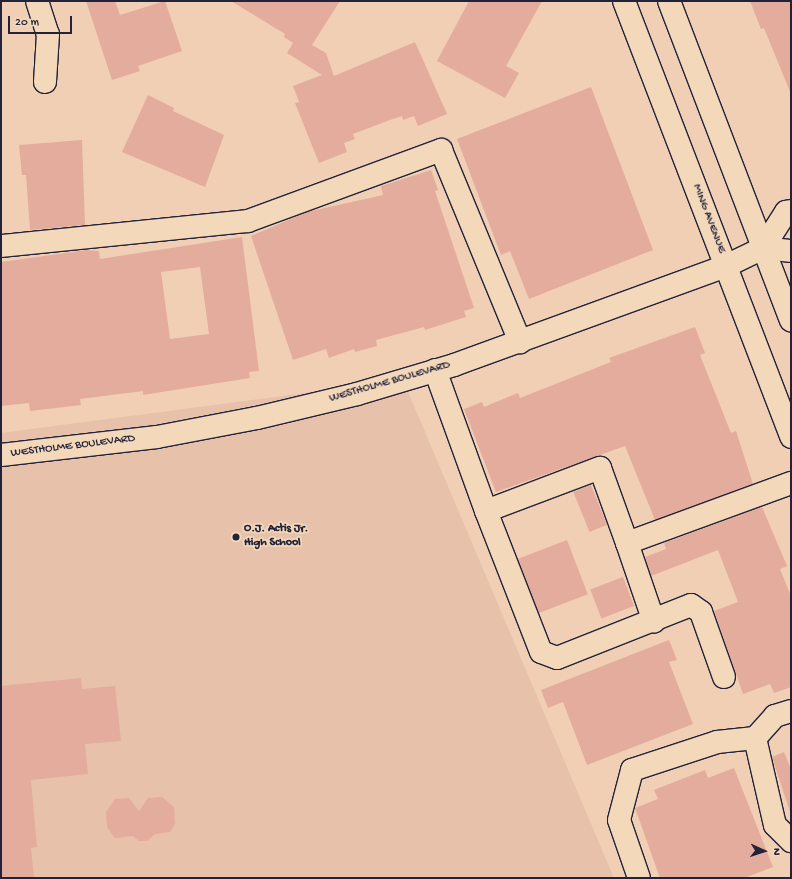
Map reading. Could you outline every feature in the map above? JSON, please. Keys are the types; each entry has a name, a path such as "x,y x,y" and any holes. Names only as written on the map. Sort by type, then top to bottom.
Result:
{"street":[{"path":"38,1 48,34 45,82"},
{"name":"MING AVENUE","path":"624,1 791,437"},
{"path":"669,1 791,320"},
{"path":"1,246 248,221 441,150 520,342"},
{"path":"763,248 786,212 791,210"},
{"path":"763,248 791,251"},
{"name":"WESTHOLME BOULEVARD","path":"1,455 157,437 257,418 357,394 520,342 726,266 763,248"},
{"path":"435,370 486,511 542,652 557,658 654,622 691,605 701,612 724,677"},
{"path":"486,511 600,468 654,622"},
{"path":"627,543 791,483"},
{"path":"639,878 619,820 632,770 717,742 754,738 774,716 791,712"},
{"path":"754,738 775,825 791,841"}],"shaded area":[{"name":"O.J. Actis Jr. High School","path":"403,380 614,878 1,878 1,433"}],"building":[{"path":"86,1 115,1 120,15 165,1 182,51 138,66 140,71 112,80"},
{"path":"231,1 340,1 312,45 326,53 334,76 415,42 447,114 418,126 414,116 403,120 402,116 353,134 355,139 344,143 347,152 319,163 295,103 299,102 293,86 322,75 287,53 293,43 284,37 285,34"},
{"path":"469,1 542,1 506,66 519,73 505,98 437,61"},
{"path":"750,1 791,1 791,94 764,28 761,29"},
{"path":"591,87 653,250 529,299 510,251 501,255 457,139"},
{"path":"148,95 174,108 173,111 224,135 205,187 122,152"},
{"path":"82,140 85,225 30,230 26,175 22,175 19,145"},
{"path":"431,170 438,190 435,191 474,308 464,311 466,317 425,330 424,327 376,340 377,346 355,352 354,349 329,358 326,349 293,360 251,236 307,212 383,195 381,186"},
{"path":"242,237 259,371 249,372 250,378 143,395 143,391 80,399 81,405 30,411 29,403 1,406 1,262 87,250 99,251 100,259","holes":["200,267 209,334 170,339 161,272"]},
{"path":"695,327 705,353 700,355 731,433 736,431 753,484 655,520 625,446 496,492 464,409 482,402 484,407 518,393 520,398 611,362 609,358"},
{"path":"591,485 607,525 589,532 573,492"},
{"path":"762,507 787,566 780,569 791,596 791,687 774,693 770,684 743,694 714,611 738,602 718,550 651,576 645,557 666,549 664,543"},
{"path":"567,540 588,594 538,613 518,559"},
{"path":"623,577 634,606 601,618 590,590"},
{"path":"669,640 677,660 669,662 693,724 587,765 563,702 548,708 541,690"},
{"path":"81,678 82,689 115,686 121,741 85,744 88,774 31,780 37,847 31,848 34,878 1,878 1,686"},
{"path":"784,752 791,769 790,812 772,757"},
{"path":"734,768 773,867 744,878 660,878 635,808 658,799 654,790 705,770 708,778"},
{"path":"162,797 174,807 175,824 170,832 155,834 147,841 139,841 133,836 115,838 107,827 106,812 115,799 129,798 139,811 148,798"}],"place":[{"name":"O.J. Actis Jr. High School","path":"236,537"}]}
